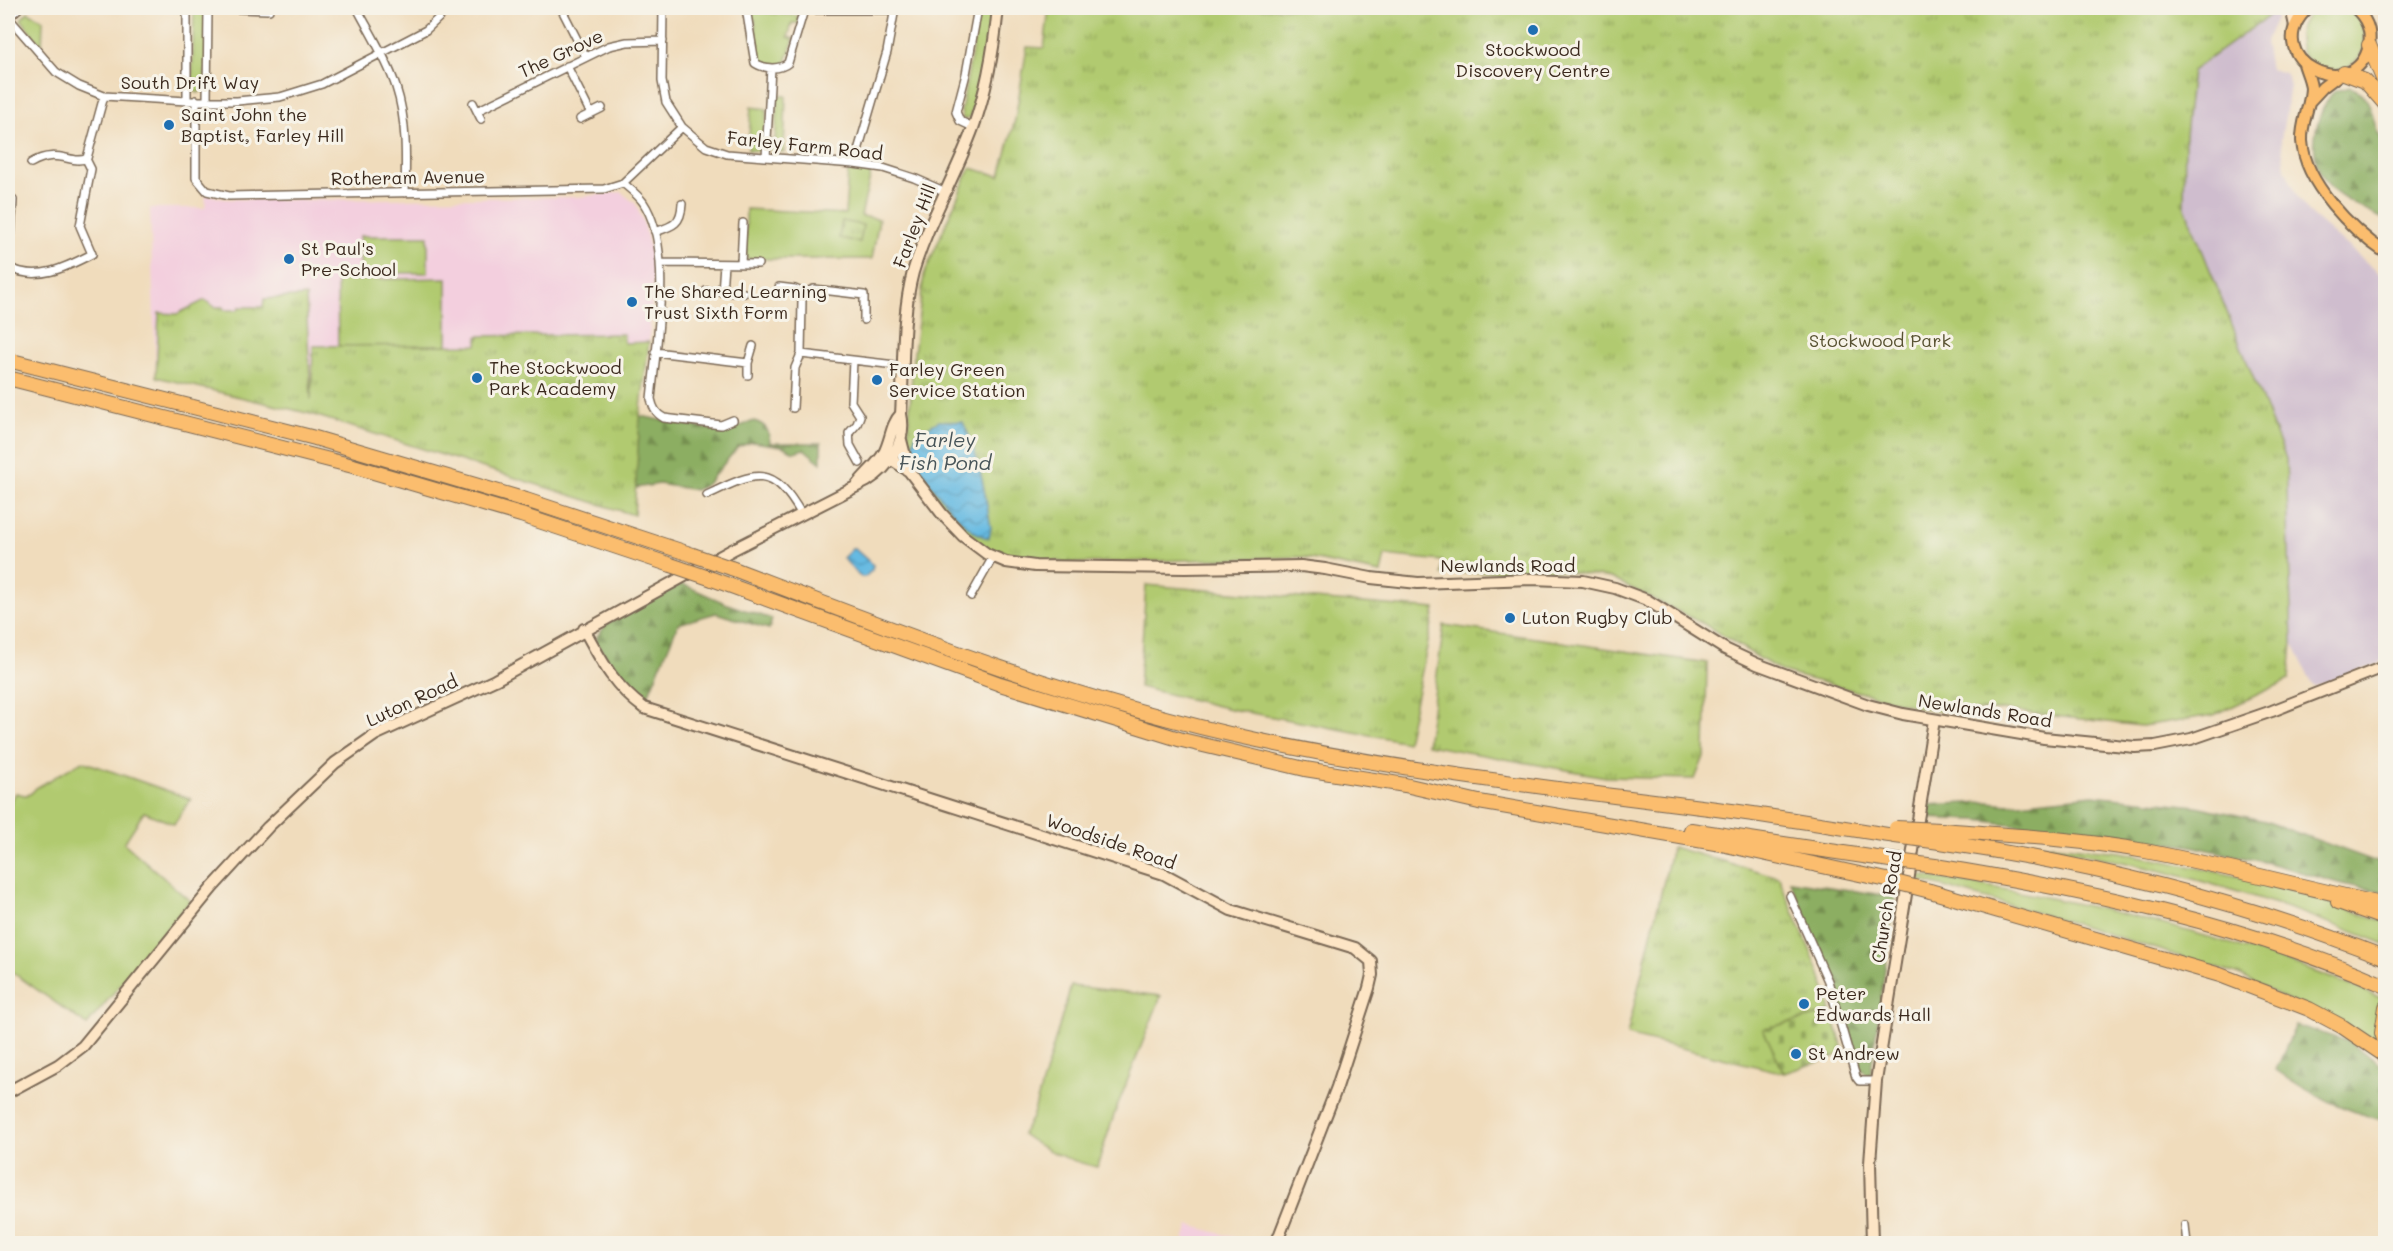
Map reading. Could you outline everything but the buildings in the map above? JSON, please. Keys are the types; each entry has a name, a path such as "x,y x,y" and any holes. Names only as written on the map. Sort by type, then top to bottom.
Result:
{"highway":[{"path":"2369,45 2385,86"},
{"path":"2341,74 2365,81 2385,105"},
{"path":"8,360 315,438 526,500 731,568 1011,672 1132,709 1256,740 1475,778 1748,813 1807,816 1896,832 1940,836 2036,837 2142,851 2206,863 2385,905"},
{"path":"8,378 353,466 521,515 712,579 999,684 1182,740 1305,769 2038,883 2148,906 2222,927 2280,946 2385,986"},
{"path":"1431,790 1479,802 1720,844 1930,891 2220,975 2308,1009 2343,1027 2385,1056"},
{"path":"1940,836 2152,883 2290,923 2385,958"},
{"path":"2283,881 2385,919"},
{"path":"2385,1007 2382,1033 2385,1045"}],"main road":[{"path":"2308,8 2295,26 2294,46 2304,64 2311,85 2302,141 2309,166 2332,203 2364,236 2385,253"},
{"path":"2309,102 2322,87 2360,62 2369,45 2367,23 2355,8"},
{"path":"2304,64 2314,72 2326,75 2341,74"}],"street":[{"path":"8,18 19,8"},
{"path":"163,8 187,8 187,101"},
{"path":"207,101 208,8 269,10"},
{"path":"357,8 396,87 404,124 405,193"},
{"name":"South Drift Way","path":"8,18 57,72 79,86 104,96 187,101 258,100 302,92 342,75 426,30 449,8"},
{"path":"561,8 586,57"},
{"name":"Farley Farm Road","path":"663,8 663,92 668,108 682,127 699,142 719,152 854,164 898,172 946,192"},
{"path":"746,8 755,63 771,68 782,67 788,63 804,10"},
{"path":"777,8 895,9 883,68 854,164"},
{"path":"973,127 960,121 956,112 966,74 978,8"},
{"name":"Farley Hill","path":"887,457 900,440 904,426 901,414 907,305 913,275 928,230 973,127 991,61 999,8"},
{"path":"2291,8 2295,26"},
{"name":"The Grove","path":"477,111 617,44 663,41"},
{"path":"567,66 591,114"},
{"path":"766,157 771,68"},
{"path":"31,163 47,155 86,159 104,96"},
{"name":"Rotheram Avenue","path":"196,100 196,178 207,191 229,196 604,189 623,183"},
{"path":"473,103 481,119"},
{"path":"580,119 602,108"},
{"path":"682,127 623,183 642,200 655,232 661,263 651,399 659,415 664,418 721,425 733,420"},
{"path":"13,200 8,266 19,273 36,274 61,270 92,254 80,226 91,169 86,159"},
{"path":"655,232 677,222 682,215 682,204"},
{"path":"741,263 743,223"},
{"path":"661,263 758,264"},
{"path":"722,292 724,264"},
{"path":"864,286 864,320"},
{"path":"779,287 804,293 814,289 864,295"},
{"path":"706,291 744,293"},
{"path":"793,408 795,368 801,354 804,293"},
{"path":"748,375 748,363 753,346"},
{"path":"655,352 748,363"},
{"path":"801,354 904,366"},
{"path":"853,361 851,402 860,416 857,424 849,433 849,442 860,463"},
{"name":"Farley Hill","path":"887,457 895,420 901,414"},
{"path":"900,440 909,471"},
{"name":"Newlands Road","path":"887,457 909,471 951,524 977,547 993,557 1014,564 1185,568 1301,566 1325,568 1371,578 1418,583 1533,579 1583,581 1616,588 1647,600 1725,649 1757,664 1868,705 1934,720 2086,744 2155,746 2216,732 2385,666"},
{"name":"Luton Road","path":"8,1092 58,1065 82,1046 212,888 268,827 335,763 375,735 495,680 584,629 855,486 887,457"},
{"path":"707,495 737,481 752,477 765,477 775,480 785,488 802,514"},
{"path":"971,596 993,557"},
{"name":"Woodside Road","path":"584,629 610,677 626,695 644,708 1164,874 1231,910 1336,941 1364,954 1371,961 1372,975 1369,988 1337,1087 1276,1244"},
{"name":"Church Road","path":"1872,1244 1870,1162 1876,1081 1934,720"},
{"path":"1790,896 1828,981 1856,1077 1859,1081 1876,1081"},
{"path":"2185,1225 2187,1244"}],"shaded area":[{"path":"2280,9 2265,42 2270,69 2285,73 2290,86 2281,140 2285,169 2298,198 2312,216 2386,279 2385,659 2375,665 2314,687 2292,642 2184,205 2185,135 2192,71"},
{"name":"The Stockwood Park Academy","path":"621,192 635,203 643,221 654,264 649,342 640,416 634,515 311,414 156,377 150,208 205,208 206,194 225,199 305,200 578,197"},
{"path":"1189,1225 1240,1239 1239,1243 1183,1243"}],"green space":[{"path":"2332,5 2345,8 2355,15 2362,25 2365,38 2362,51 2355,61 2345,68 2332,71 2319,68 2309,61 2302,51 2299,38 2302,25 2309,15 2319,8"},
{"path":"194,8 207,8 205,88 198,93 192,89"},
{"path":"980,8 993,8 989,36 970,117 963,120 961,111"},
{"name":"Stockwood Park","path":"1049,8 2280,8 2192,71 2185,135 2184,205 2286,459 2292,642 2289,680 2214,715 2142,726 2002,710 1933,711 1782,672 1704,624 1611,578 1546,569 1442,574 1442,561 1385,555 1381,573 1302,557 1077,563 996,556 947,516 907,450 913,361 924,275 970,168 1000,176 1015,120 1027,47 1044,48"},
{"path":"750,11 799,16 798,23 792,23 788,37 794,39 786,62 782,65 761,64 757,61 752,35 756,33 755,19 749,19"},
{"path":"28,12 43,20 42,47 21,19"},
{"path":"2350,87 2366,99 2380,136 2385,141 2385,220 2339,195 2324,180 2318,168 2315,142 2320,116 2333,92"},
{"path":"772,96 786,96 784,152 771,151 768,140 775,140 778,103 771,102"},
{"path":"751,107 767,109 764,145 759,151 748,150"},
{"path":"848,171 871,173 861,216 879,219 872,259 746,259 746,209 845,214"},
{"path":"842,221 863,225 860,242 839,238"},
{"path":"360,236 428,236 428,273 360,273"},
{"path":"447,278 447,345 338,347 337,280"},
{"path":"306,296 311,400 313,346 477,345 478,336 624,334 624,343 649,342 640,416 634,515 311,414 156,377 159,313 177,314 205,300 215,307 223,307 224,310 238,310 239,307 263,307 264,299"},
{"path":"640,416 724,432 754,421 767,429 770,443 821,443 821,463 804,449 794,452 782,446 752,442 738,447 707,484 696,490 659,484 635,488"},
{"path":"682,584 727,604 772,619 769,629 716,613 678,624 646,700 624,684 596,642 597,636 608,623"},
{"path":"1146,585 1435,609 1407,742 1230,709 1139,687"},
{"path":"1444,625 1707,663 1705,754 1695,779 1606,777 1427,745"},
{"path":"82,761 191,799 174,824 144,812 124,843 190,901 87,1025 8,969 8,806 16,793 29,794"},
{"path":"2093,795 2196,806 2265,821 2385,865 2385,892 2342,884 2269,863 2191,846 1977,820 1925,818 1927,805 1987,802 2009,804"},
{"path":"2031,843 2120,852 2275,884 2385,922 2385,944 2218,886 2148,868"},
{"path":"1672,847 1779,877 1821,977 1831,1012 1763,1029 1784,1073 1627,1035"},
{"path":"1916,875 2094,907 2211,937 2325,976 2381,998 2380,1046 2239,975 2070,922 1915,879"},
{"path":"1790,881 1895,897 1870,1077 1859,1067 1832,976"},
{"path":"1071,986 1161,996 1115,1112 1097,1167 1058,1155 1022,1134 1032,1118"},
{"path":"1831,1012 1845,1053 1784,1073 1762,1029"},
{"path":"2296,1025 2349,1042 2385,1068 2385,1121 2328,1101 2276,1070"}],"water":[{"name":"Farley Fish Pond","path":"939,421 963,422 969,435 984,487 991,528 989,538 978,534 956,515 934,489 909,453 916,434"},
{"path":"855,549 873,565 872,570 865,577 861,577 843,558"}],"place":[{"name":"Stockwood Discovery Centre","path":"1533,30"},
{"name":"Saint John the Baptist, Farley Hill","path":"169,125"},
{"name":"St Paul's Pre-School","path":"289,259"},
{"name":"The Shared Learning Trust Sixth Form","path":"632,302"},
{"name":"The Stockwood Park Academy","path":"477,378"},
{"name":"Farley Green Service Station","path":"877,380"},
{"name":"Luton Rugby Club","path":"1510,618"},
{"name":"Peter Edwards Hall","path":"1804,1004"},
{"name":"St Andrew","path":"1796,1054"}]}
